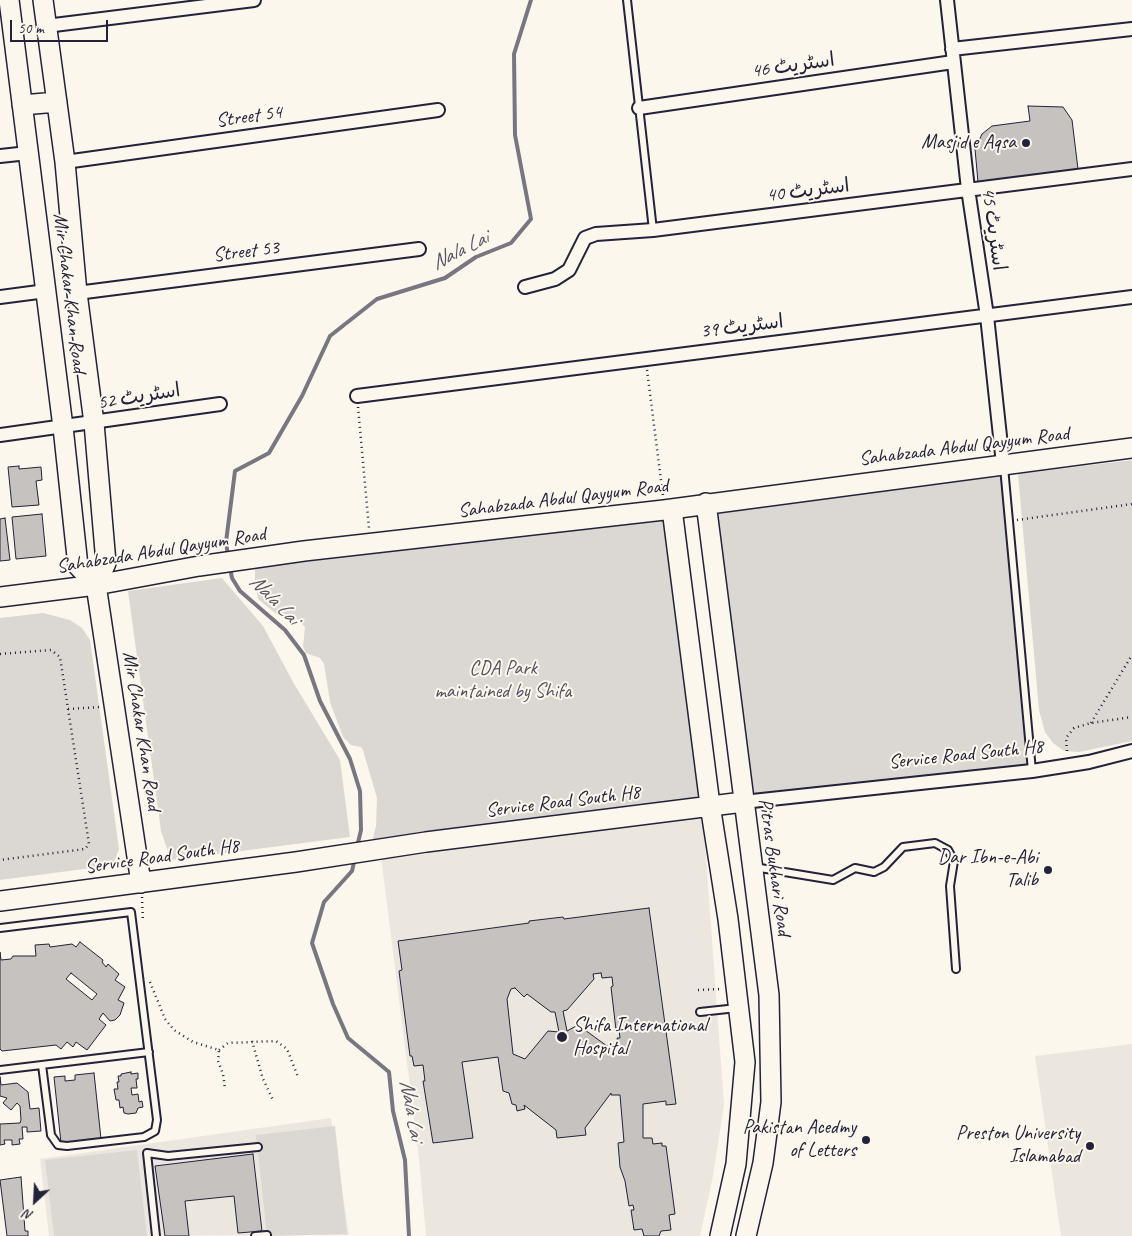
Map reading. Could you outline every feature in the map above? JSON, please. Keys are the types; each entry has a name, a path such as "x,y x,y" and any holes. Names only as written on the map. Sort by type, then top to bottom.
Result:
{"street":[{"name":"Mir Chakar Khan Road","path":"9,0 6,26 22,105 63,427 78,566 96,585"},
{"name":"Mir Chakar Khan Road","path":"43,0 65,162 78,293 94,423 106,563 96,585 141,883"},
{"path":"46,26 254,0"},
{"name":"اسٹریٹ 45","path":"947,0 968,189 987,316 1003,464"},
{"name":"اسٹریٹ 46","path":"639,108 952,55 1132,29"},
{"path":"22,105 57,102"},
{"name":"Street 54","path":"65,162 438,110"},
{"path":"0,156 28,153"},
{"name":"اسٹریٹ 40","path":"525,287 555,278 569,270 585,238 596,234 653,230 1132,169"},
{"name":"Street 53","path":"78,293 419,249"},
{"path":"0,297 46,291"},
{"name":"اسٹریٹ 39","path":"356,396 1132,297"},
{"name":"اسٹریٹ 52","path":"0,435 220,404"},
{"name":"Sahabzada Abdul Qayyum Road","path":"0,597 96,585 199,566 304,551 668,510 706,503 1132,448"},
{"name":"Pitras Bukhari Road","path":"706,503 769,995 771,1102 763,1163 746,1236"},
{"path":"668,510 739,1008 745,1062 736,1164 720,1236"},
{"name":"Service Road South H8","path":"0,901 710,805 1032,772 1089,762 1132,751"}],"lane":[{"path":"627,0 653,230"},
{"path":"1003,464 1032,772"},
{"path":"752,866 833,880 854,868 874,872 884,867 903,847 935,843 948,850 954,861 950,886 956,969"},
{"path":"0,928 131,912 157,1120 155,1131 144,1137 62,1146 53,1140 42,1065"},
{"path":"700,1012 739,1008"},
{"path":"0,1070 148,1052"},
{"path":"156,1236 147,1153 168,1156 258,1147"},
{"path":"255,1236 267,1235"}],"path":[{"path":"646,358 668,510"},
{"path":"356,396 371,544"},
{"path":"1008,521 1132,504"},
{"path":"0,654 34,650 56,652 60,657 89,846 85,849 0,860"},
{"path":"1091,723 1132,655"},
{"path":"68,709 114,705"},
{"path":"1067,751 1065,743 1070,731 1091,723 1132,717"},
{"path":"141,883 144,928"},
{"path":"149,978 165,1019 174,1030 193,1042 219,1050"},
{"path":"698,990 736,988"},
{"path":"252,1041 263,1078 273,1100"},
{"path":"225,1089 223,1074 218,1061 219,1050 228,1043 276,1041 283,1044 298,1077"}],"shaded area":[{"name":"Shifa International Hospital","path":"703,817 724,1104 713,1176 700,1236 426,1236 419,1158 381,857"},
{"name":"Preston University Islamabad","path":"1132,1044 1132,1236 1061,1236 1035,1056"},
{"path":"331,1118 349,1235 49,1236 40,1159"}],"green space":[{"path":"1132,460 1132,741 1079,752 1064,751 1053,743 1045,732 1039,710 1018,474"},
{"path":"1003,464 1032,771 743,802 706,503"},
{"name":"CDA Park maintained by Shifa","path":"672,509 710,805 370,850 376,826 377,798 363,750 361,747 351,745 343,737 330,702 324,664 320,658 306,653 303,647 305,627 296,618 286,619 280,617 258,599 255,583 255,558"},
{"path":"222,578 263,626 293,682 340,760 350,837 171,860 161,831 128,591"},
{"path":"43,613 70,620 82,628 90,640 119,849 114,862 107,866 0,880 0,618"},
{"path":"335,1126 347,1234 267,1236 256,1135"},
{"path":"137,1150 147,1236 54,1236 45,1160"}],"building":[{"name":"Masjid e Aqsa","path":"1028,106 1063,107 1072,120 1078,169 978,182 975,149 982,134 992,126 1030,121"},
{"path":"19,466 19,469 41,467 42,480 36,481 39,505 12,507 8,467"},
{"path":"42,514 46,556 16,559 12,517"},
{"path":"5,518 10,560 0,561 0,519"},
{"name":"Shifa International Hospital","path":"649,908 676,1104 666,1105 666,1101 643,1104 643,1138 652,1138 653,1144 662,1143 662,1146 666,1146 675,1214 669,1215 671,1230 661,1231 659,1236 644,1236 642,1229 634,1230 631,1210 634,1210 633,1205 629,1206 625,1181 620,1167 618,1143 624,1142 620,1095 611,1095 611,1093 585,1128 586,1135 557,1138 556,1130 524,1105 525,1109 517,1111 516,1105 512,1104 509,1093 503,1091 498,1057 462,1062 473,1138 433,1143 423,1081 425,1081 423,1065 414,1066 412,1056 410,1056 399,971 402,970 398,941 529,923 529,921 563,917 564,919","holes":["601,973 602,978 612,977 613,986 611,987 616,1030 619,1030 620,1038 617,1038 618,1045 607,1046 578,1025 567,1031 563,1011 567,1010 594,979 593,974","515,988 524,997 527,994 551,1012 555,1012 559,1032 548,1031 525,1059 513,1054 507,999 511,989"]},
{"path":"80,942 103,960 102,962 106,967 108,964 119,974 115,980 125,987 118,1000 124,1003 120,1015 115,1020 110,1021 103,1013 99,1019 106,1025 87,1050 76,1042 73,1047 67,1042 61,1049 56,1045 2,1051 0,1049 0,952 1,960 11,959 13,956 36,956 35,945 49,944 50,947 72,944 76,947","holes":["71,973 97,994 92,1000 66,979"]},
{"path":"131,1072 131,1074 138,1073 138,1079 136,1079 137,1088 131,1088 132,1095 138,1094 139,1102 142,1101 143,1107 138,1108 136,1113 128,1114 124,1113 123,1107 120,1108 114,1089 118,1089 118,1076"},
{"path":"94,1073 101,1139 61,1143 54,1077 65,1076 65,1081 75,1080 75,1075"},
{"path":"0,1077 1,1085 17,1083 28,1092 30,1109 39,1108 41,1131 27,1132 27,1127 22,1127 23,1139 19,1139 20,1144 12,1145 12,1140 4,1140 5,1144 0,1145 0,1124 20,1123 21,1120 20,1106 17,1103 11,1110 3,1103 7,1098 0,1096"},
{"path":"253,1154 262,1231 238,1233 234,1196 185,1201 189,1236 165,1236 155,1166"},
{"path":"21,1177 25,1231 28,1231 28,1236 7,1236 0,1180"}],"waterway":[{"name":"Nala Lai","path":"228,556 226,542 235,471 269,453 302,396 330,336 377,299 445,278 476,257 511,243 531,219 515,135 514,54 531,0"},
{"name":"Nala Lai","path":"230,568 232,578 240,591 285,630 304,655 320,701 350,759 360,791 361,830 357,847"},
{"name":"Nala Lai","path":"355,858 352,871 324,902 312,943 333,1004 348,1038 389,1072 393,1111 405,1160 409,1236"}],"place":[{"name":"Masjid e Aqsa","path":"1026,143"},
{"name":"Dar Ibn-e-Abi Talib","path":"1048,870"},
{"name":"Shifa International Hospital","path":"562,1037"},
{"name":"Pakistan Acedmy of Letters","path":"866,1140"},
{"name":"Preston University Islamabad","path":"1090,1146"}]}
